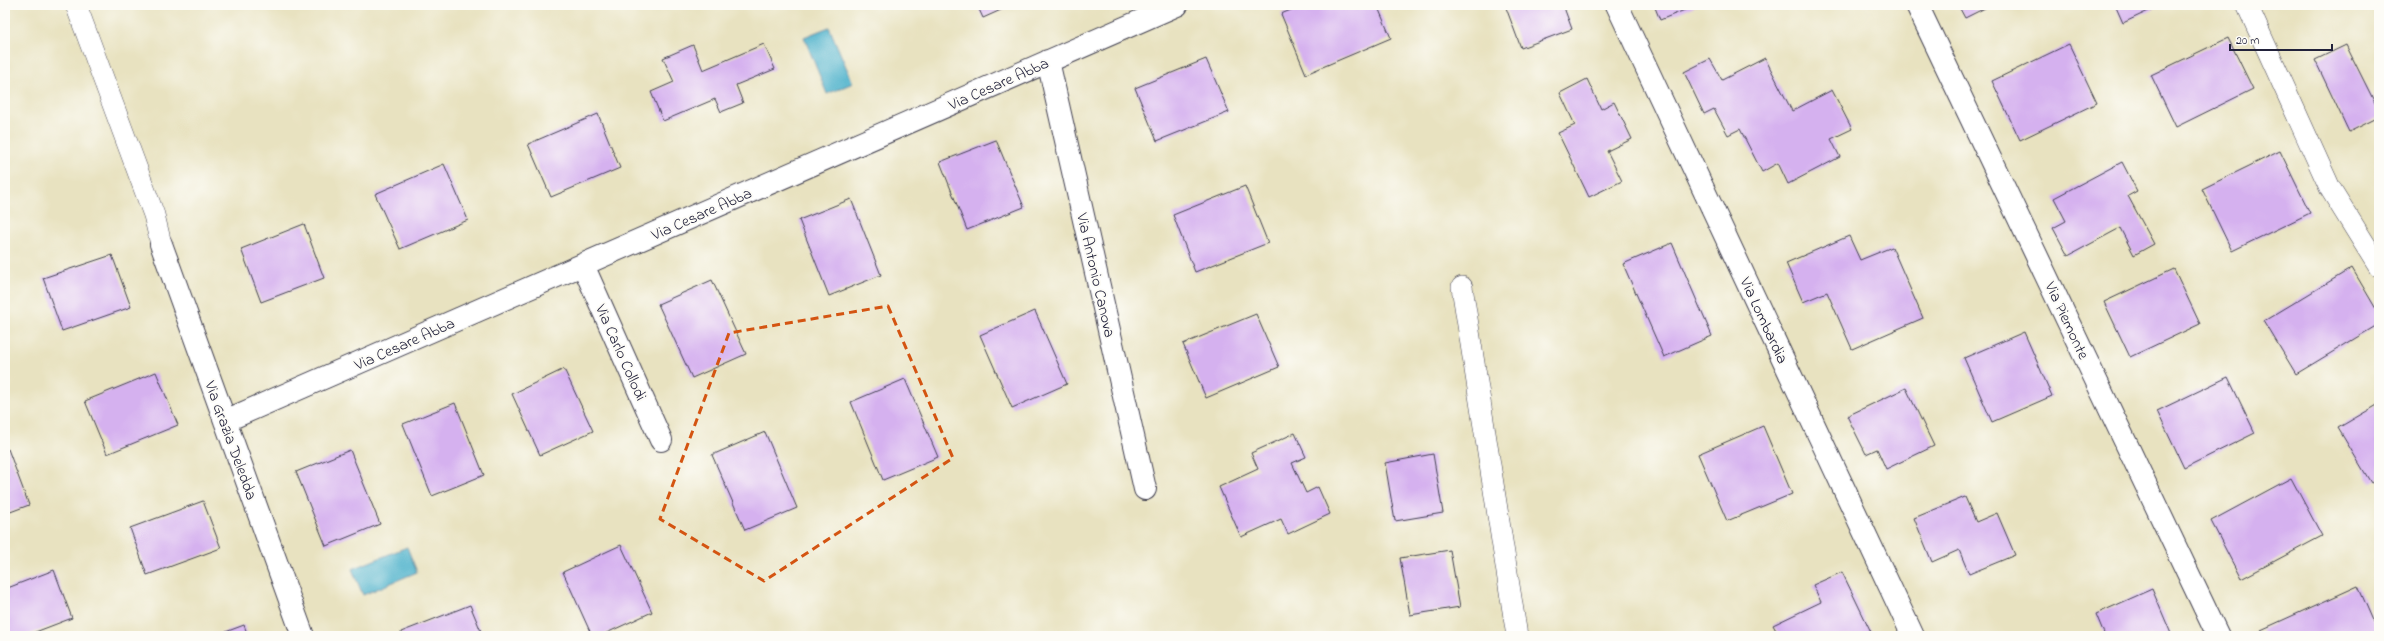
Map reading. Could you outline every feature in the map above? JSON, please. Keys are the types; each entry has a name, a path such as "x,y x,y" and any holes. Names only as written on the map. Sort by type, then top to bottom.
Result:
{"street":[{"name":"Via Cesare Abba","path":"226,421 1177,5"},
{"name":"Via Lombardia","path":"1617,5 1913,636"},
{"name":"Via Piemonte","path":"1917,5 2218,636"},
{"name":"Via Antonio Canova","path":"1048,61 1145,489"},
{"name":"Via Grazia Deledda","path":"161,244 303,636"},
{"name":"Via Carlo Collodi","path":"583,265 661,440"}],"lane":[{"path":"76,5 154,215 161,244"},
{"path":"2247,5 2330,188 2379,267"},
{"path":"1462,287 1517,636"}],"highlighted area":[{"path":"888,306 953,458 764,581 660,519 729,333"}],"water":[{"path":"829,27 853,83 827,94 804,37"},
{"path":"407,547 417,572 363,595 352,569"}],"building":[{"path":"977,5 1012,5 983,18"},
{"path":"1303,5 1377,5 1391,38 1306,74 1281,14"},
{"path":"1505,5 1563,5 1572,29 1521,48"},
{"path":"1654,5 1697,5 1660,20"},
{"path":"1958,5 1991,5 1965,18"},
{"path":"2115,5 2161,5 2123,23"},
{"path":"2228,38 2253,89 2176,127 2151,75"},
{"path":"764,44 775,69 736,85 743,103 721,112 715,99 663,121 651,92 674,82 663,58 693,45 703,70"},
{"path":"2069,44 2097,103 2020,140 1992,81"},
{"path":"2346,45 2379,111 2379,117 2349,132 2315,60"},
{"path":"1765,58 1792,111 1832,90 1852,129 1831,139 1840,157 1788,184 1778,163 1762,172 1740,129 1728,135 1714,109 1704,114 1684,72 1710,59 1722,80"},
{"path":"1206,59 1229,112 1157,141 1135,88"},
{"path":"1587,79 1601,109 1614,102 1632,139 1607,151 1622,181 1589,197 1558,133 1575,125 1560,93"},
{"path":"598,114 620,168 551,197 528,144"},
{"path":"996,140 1024,207 967,230 940,162"},
{"path":"2280,151 2310,213 2232,251 2202,189"},
{"path":"2122,162 2137,191 2128,196 2154,244 2134,255 2120,228 2068,256 2053,228 2066,221 2054,198"},
{"path":"444,164 468,220 400,249 375,194"},
{"path":"1245,186 1268,243 1195,272 1173,215"},
{"path":"851,199 881,275 829,296 799,220"},
{"path":"304,224 324,278 261,302 241,249"},
{"path":"1849,236 1860,260 1892,247 1923,318 1852,349 1827,292 1803,302 1786,263"},
{"path":"1672,243 1712,336 1664,357 1623,264"},
{"path":"112,255 131,307 62,331 43,278"},
{"path":"2352,268 2379,314 2379,324 2296,374 2264,321"},
{"path":"2174,269 2200,324 2130,357 2104,302"},
{"path":"712,280 746,354 692,378 658,304"},
{"path":"1035,311 1067,384 1012,408 980,335"},
{"path":"1256,314 1279,367 1206,398 1183,344"},
{"path":"2024,332 2052,396 1992,422 1964,358"},
{"path":"564,369 593,431 540,455 512,394"},
{"path":"156,372 178,425 107,454 85,401"},
{"path":"2228,377 2255,433 2184,468 2157,411"},
{"path":"905,379 938,457 883,480 851,402"},
{"path":"1906,388 1934,446 1886,469 1877,449 1866,454 1847,416"},
{"path":"455,403 484,475 432,496 403,424"},
{"path":"2379,404 2379,479 2371,483 2338,428"},
{"path":"1763,426 1792,494 1727,521 1698,454"},
{"path":"765,432 797,508 745,530 712,455"},
{"path":"1295,433 1306,457 1292,463 1306,493 1318,487 1330,514 1288,534 1281,519 1241,537 1219,487 1258,469 1251,453"},
{"path":"8,449 29,505 5,514 5,450"},
{"path":"350,450 380,524 326,546 296,472"},
{"path":"1433,454 1443,513 1395,521 1385,463"},
{"path":"2291,478 2322,536 2241,579 2211,521"},
{"path":"1965,497 1976,522 1997,513 2015,555 1969,574 1959,550 1932,562 1914,518"},
{"path":"203,501 221,548 147,575 130,528"},
{"path":"621,545 652,612 600,636 592,636 563,572"},
{"path":"1450,550 1460,607 1410,615 1400,558"},
{"path":"54,570 72,618 25,636 5,636 5,589"},
{"path":"1842,572 1873,636 1779,636 1773,625 1821,602 1813,585"},
{"path":"2358,586 2378,632 2369,636 2264,636 2261,630"},
{"path":"2152,589 2172,636 2105,636 2096,614"},
{"path":"470,605 483,636 402,636 401,632"},
{"path":"244,625 248,636 215,636"}]}
